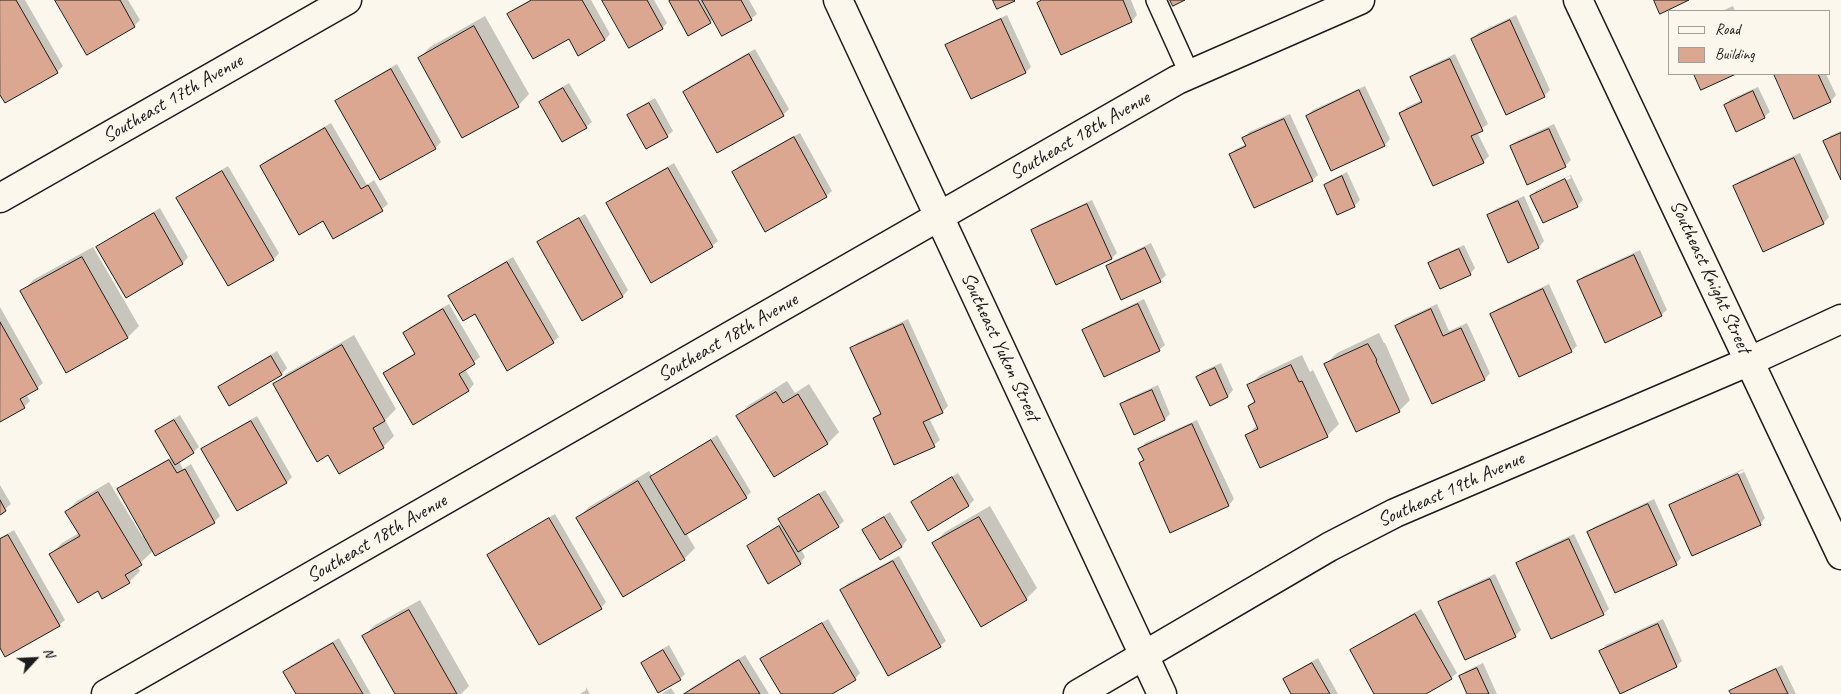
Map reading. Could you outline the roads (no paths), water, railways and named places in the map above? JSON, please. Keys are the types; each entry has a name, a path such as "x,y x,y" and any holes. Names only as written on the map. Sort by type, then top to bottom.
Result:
{"street":[{"name":"Southeast 17th Avenue","path":"0,198 347,0"},
{"name":"Southeast Yukon Street","path":"838,0 1162,694"},
{"name":"Southeast 18th Avenue","path":"106,694 1177,80 1360,0"},
{"name":"Southeast Knight Street","path":"1578,0 1841,555"},
{"name":"Southeast 19th Avenue","path":"1078,694 1329,547 1395,513 1750,362 1841,319"}],"lane":[{"path":"1156,0 1190,75"}]}
